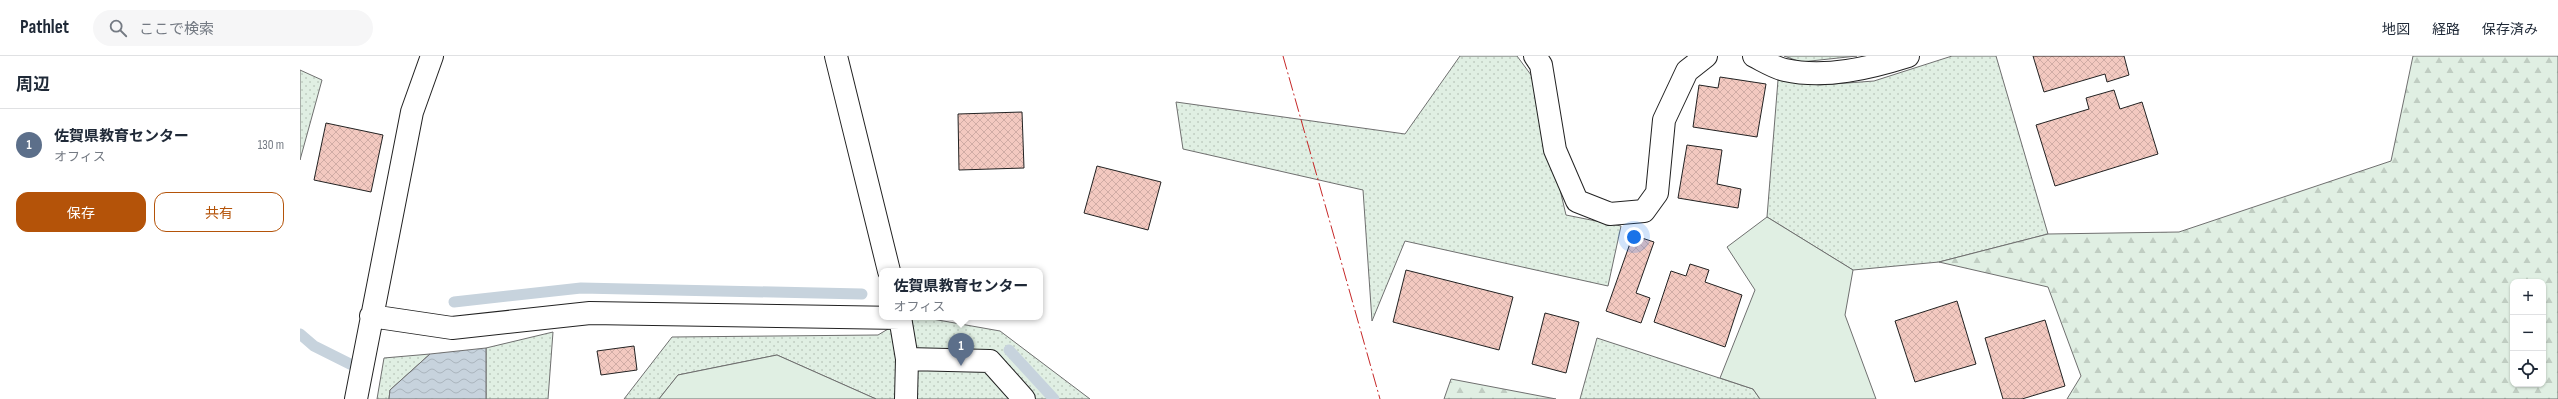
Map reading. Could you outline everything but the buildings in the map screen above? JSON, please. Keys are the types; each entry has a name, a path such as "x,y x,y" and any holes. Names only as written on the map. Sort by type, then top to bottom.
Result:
{"street":[{"path":"356,399 412,112 432,56"},
{"path":"836,56 888,268"},
{"path":"1535,56 1541,65 1555,150 1577,201 1610,214 1644,211 1658,193 1664,120 1687,71 1706,56"},
{"path":"1754,56 1784,70 1816,75 1879,65 1908,56"},
{"path":"371,316 452,328 590,313 879,317"},
{"path":"900,320 907,360 906,399"},
{"path":"907,360 990,361 1024,399"}],"green space":[{"path":"1460,56 1517,56 1534,79 1566,215 1621,226 1608,286 1405,241 1372,321 1363,190 1183,149 1176,102 1405,134"},
{"path":"1784,56 1857,56 1801,62"},
{"path":"1952,56 1996,56 2048,234 1939,262 1853,270 1767,217 1778,80 1820,85 1874,81"},
{"path":"2413,56 2558,56 2558,399 2067,399 2081,376 2048,287 1939,262 2048,234 2179,232 2391,161"},
{"path":"300,70 322,80 300,160"},
{"path":"1767,217 1853,270 1845,315 1876,399 1760,399 1753,389 1720,378 1755,290 1727,247"},
{"path":"903,320 938,320 1000,331 1090,399 876,399 777,355 678,375 659,399 624,399 672,337 878,335"},
{"path":"553,332 548,399 486,399 486,348"},
{"path":"1597,338 1753,389 1760,399 1580,399"},
{"path":"430,354 390,390 389,399 377,399 384,358"},
{"path":"777,355 876,399 659,399 678,375"},
{"path":"1451,379 1556,399 1444,399"}],"water":[{"path":"486,348 486,399 389,399 390,390 430,354"}],"waterway":[{"path":"454,302 581,288 862,294"},
{"path":"300,334 314,346 350,364"},
{"path":"1009,350 1054,399"}],"power":[{"path":"1283,56 1380,399"}],"place":[{"name":"佐賀県教育センター","path":"961,366"}]}
